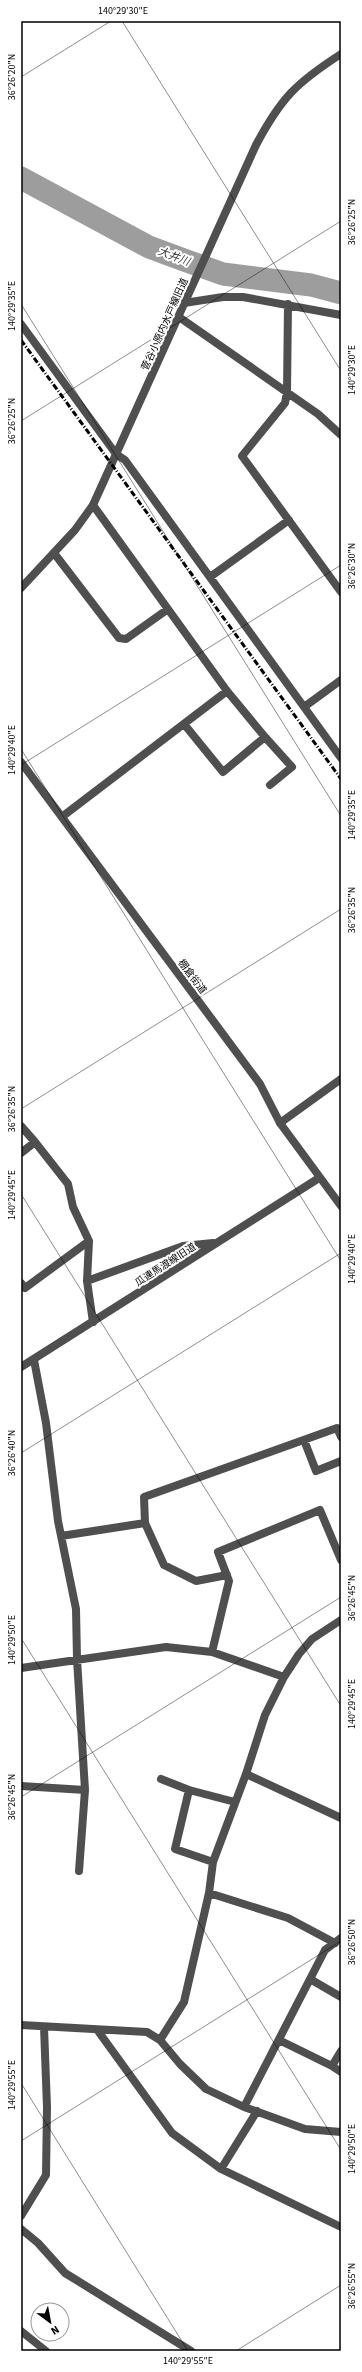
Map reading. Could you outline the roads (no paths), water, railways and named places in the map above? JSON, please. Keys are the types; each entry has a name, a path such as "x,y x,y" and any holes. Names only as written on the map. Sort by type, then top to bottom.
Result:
{"street":[{"name":"菅谷小原内水戸線旧道","path":"21,588 75,530 93,505 184,303 271,117 286,97 302,81 341,54"},
{"path":"184,303 223,297 243,297 288,304 341,315"},
{"path":"288,304 287,392 285,403 242,456 341,592"},
{"path":"179,317 318,414 341,435"},
{"path":"21,324 116,454 125,460 341,758"},
{"path":"93,505 227,691 292,767 270,785"},
{"path":"210,577 289,520"},
{"path":"54,553 119,638 126,639 168,609"},
{"path":"304,707 341,680"},
{"path":"63,816 227,691"},
{"path":"184,724 223,772 265,737"},
{"name":"棚倉街道","path":"21,762 63,816 260,1084 280,1123 341,1206"},
{"path":"280,1123 341,1079"},
{"path":"21,1126 68,1184 73,1207 89,1242 87,1281 93,1322"},
{"path":"21,1153 35,1142"},
{"name":"瓜連馬渡線旧道","path":"21,1366 34,1360 214,1243 319,1178"},
{"path":"21,1283 25,1288 89,1242"},
{"path":"87,1281 183,1246 214,1243"},
{"path":"34,1360 46,1423 61,1536 76,1609 77,1659 85,1790 79,1871"},
{"path":"227,1575 196,1581 164,1565 145,1523 144,1498 337,1428 341,1437"},
{"path":"304,1440 316,1471 341,1461"},
{"path":"212,1652 229,1580 218,1552 320,1510 341,1560"},
{"path":"61,1536 145,1523"},
{"path":"160,2040 184,2002 209,1893 212,1862 246,1774 265,1716 284,1677 312,1639 341,1620"},
{"path":"21,1668 166,1646 212,1652 284,1677"},
{"path":"246,1774 341,1818"},
{"path":"161,1778 189,1790 235,1802"},
{"path":"21,1786 85,1790"},
{"path":"189,1790 175,1849 212,1862"},
{"path":"209,1893 288,1918 338,1940 325,1950 244,2107"},
{"path":"310,1979 341,1997"},
{"path":"21,2025 147,2032 160,2040 180,2064 206,2089 244,2107 305,2129 341,2132"},
{"path":"21,2216 46,2175 47,2108 44,2027"},
{"path":"98,2030 172,2133 221,2169 341,2227"},
{"path":"279,2040 332,2066 341,2072"},
{"path":"332,2066 341,2051"},
{"path":"221,2169 257,2112"},
{"path":"21,2229 38,2243 65,2273 191,2351"},
{"path":"21,2331 46,2351"}],"waterway":[{"name":"大井川","path":"21,178 149,247 184,260 223,274 311,285 341,293"}],"railway":[{"path":"21,340 341,779"}]}
